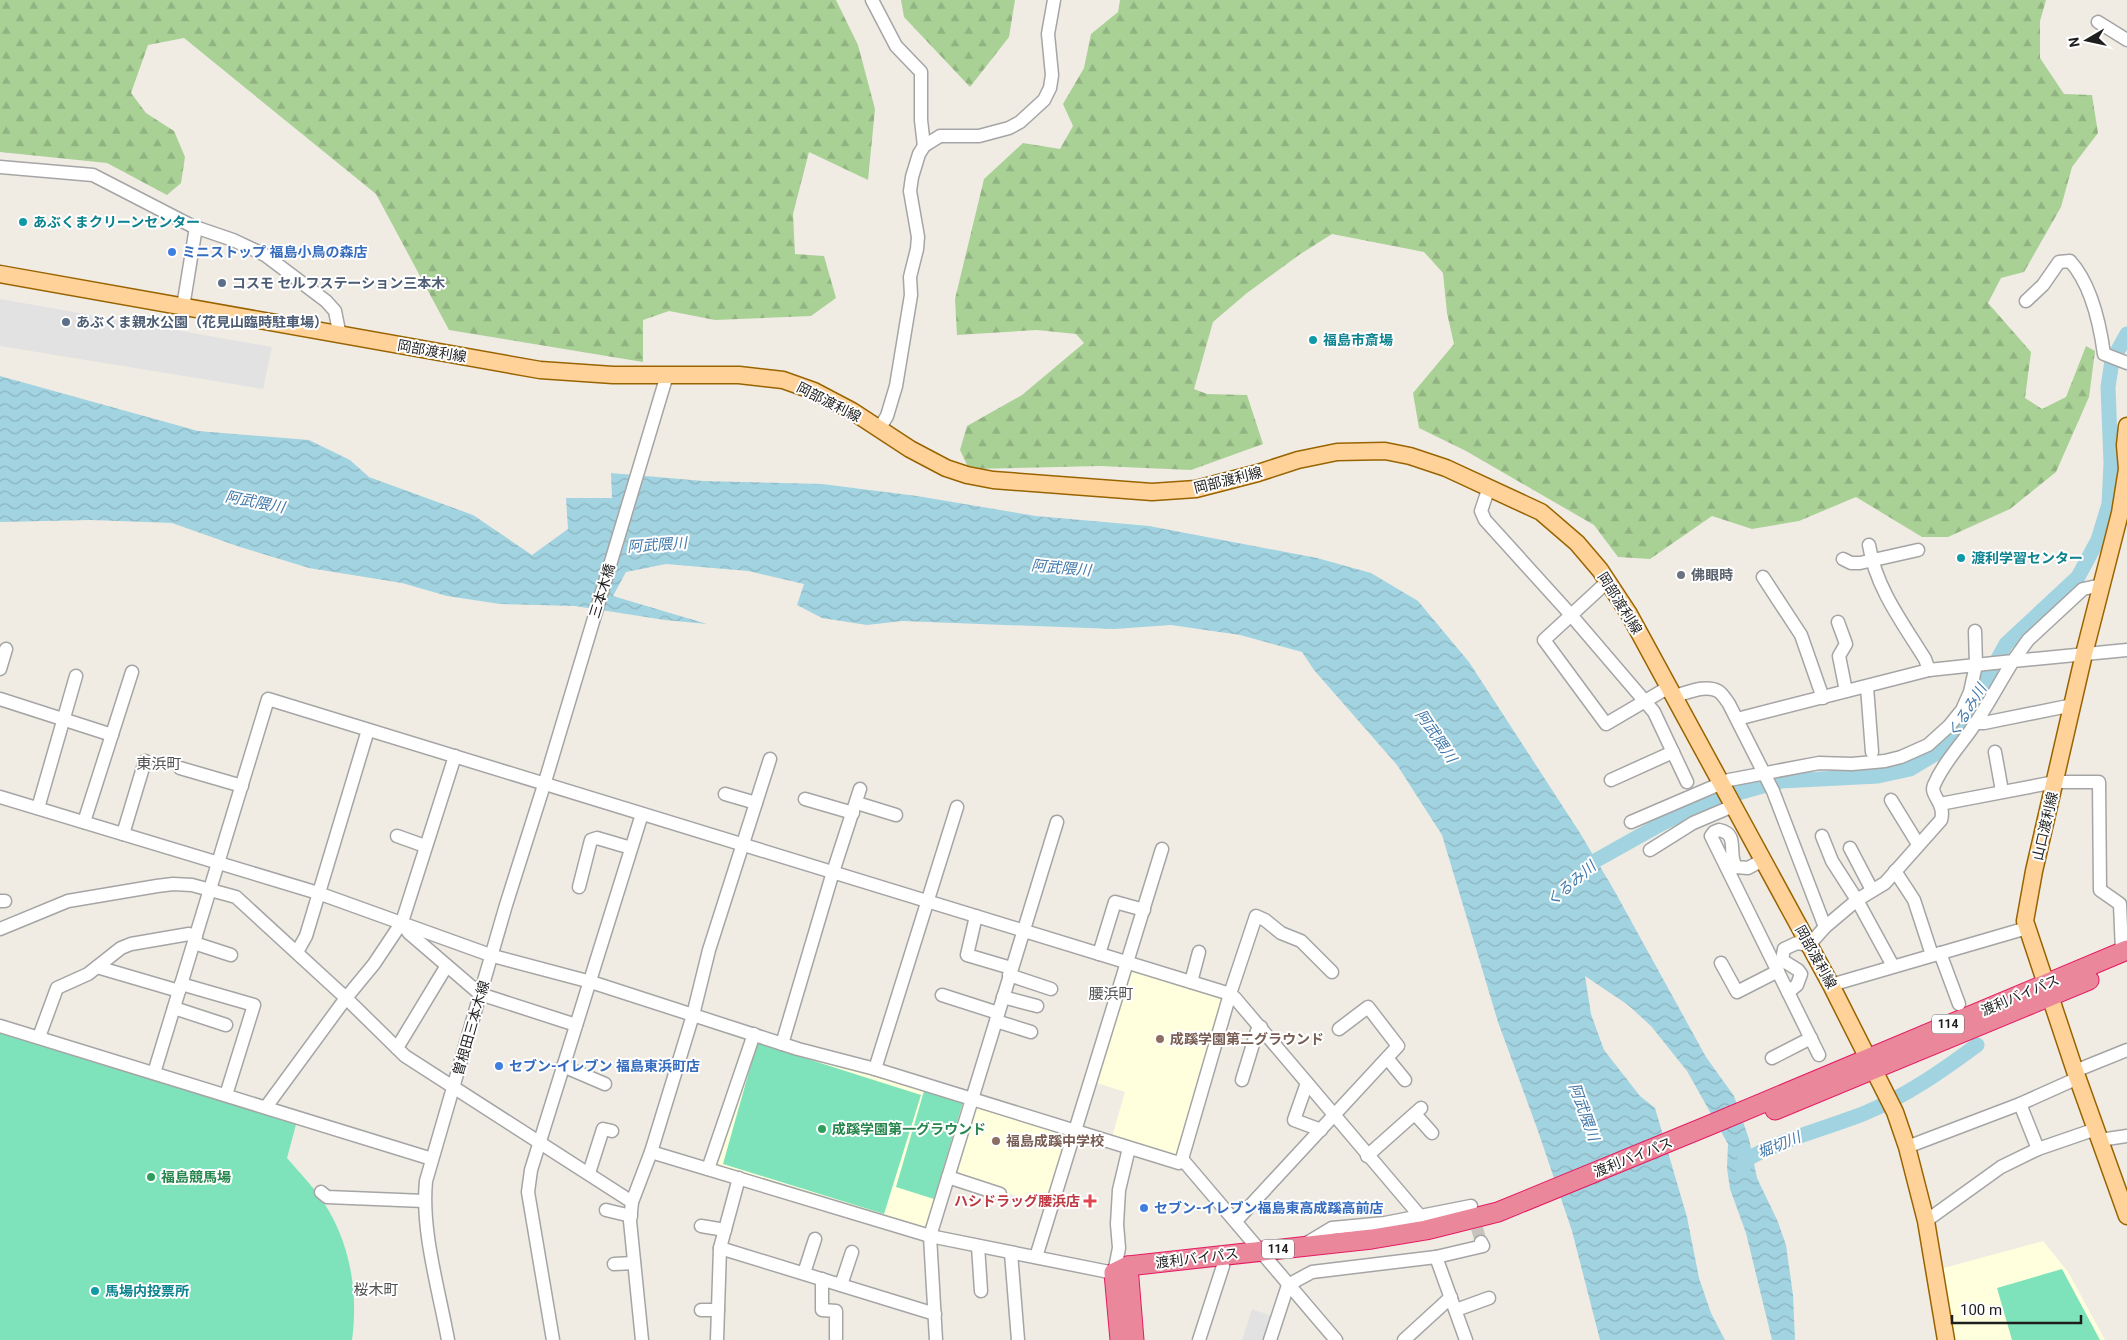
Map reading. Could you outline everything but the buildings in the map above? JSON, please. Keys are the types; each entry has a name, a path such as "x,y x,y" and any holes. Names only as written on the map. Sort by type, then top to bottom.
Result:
{"highway":[{"name":"渡利バイパス","path":"1124,1272 1264,1255 1368,1250 1424,1242 1487,1226 1511,1212 1872,1064 2048,990 2125,955"},
{"name":"渡利バイパス","path":"1124,1272 1223,1266 1302,1246 1372,1239 1511,1212"},
{"path":"1120,1340 1124,1272"},
{"path":"1124,1272 1134,1340"}],"main road":[{"name":"岡部渡利線","path":"0,274 340,336 540,370 582,374 738,375 783,380 820,394 852,411 910,449 946,468 992,480 1134,491 1175,491 1196,489 1258,473 1298,460 1337,452 1385,451 1410,456 1446,468 1541,512 1577,543 1600,570 1630,614 1831,985 1896,1112 1926,1221 1946,1340"},
{"name":"山口渡利線","path":"2127,426 2124,513 2102,585 2084,654 2026,912 2027,928 2076,1075 2098,1134 2121,1181 2127,1216"}],"street":[{"path":"872,0 900,52 921,72 921,120 924,146 910,187 918,246 910,277 911,295 904,344 896,386 887,416 879,429"},
{"path":"924,146 940,136 979,136 1009,128 1020,122 1044,100 1050,88 1052,75 1048,34 1054,0"},
{"path":"2098,22 2127,40"},
{"path":"0,167 93,175 196,227 233,240 265,255 298,279 335,311 340,336"},
{"path":"183,307 196,227"},
{"path":"2026,301 2043,285 2059,262 2070,261 2082,278 2099,322 2104,354 2124,362"},
{"name":"三本木橋","path":"562,720 667,375"},
{"path":"1490,487 1481,511 1484,520 1571,615 1645,700 1654,712 1687,782"},
{"path":"1869,545 1878,582 1925,658 1929,670"},
{"path":"1842,559 1851,563 1918,550"},
{"path":"1763,577 1801,635 1823,698"},
{"path":"1607,582 1544,640 1606,724 1645,700 1671,692 1702,688 1719,692 1729,704 1773,791 1825,927"},
{"path":"1788,992 1797,985 1800,974 1798,970 1782,960 1784,949 1797,943 1809,945 1825,927 1856,900 1884,883 1941,820 1943,810 1934,793 1933,785 1951,755 1975,723 2013,661 2028,640 2083,588 2102,585"},
{"path":"1838,622 1846,644 1839,656 1846,691"},
{"path":"1631,822 1722,783 1762,772 1819,763 1852,764 1885,761 1901,757 1928,745 1949,726 1962,710 1970,692 1976,665 1975,632"},
{"path":"0,670 6,649"},
{"path":"1737,719 1929,670 2127,650"},
{"path":"84,822 132,672"},
{"path":"38,808 76,676"},
{"path":"1867,687 1872,752"},
{"path":"0,699 112,735"},
{"path":"154,1073 268,699 1230,994 1420,1216"},
{"path":"1975,723 1984,723 2073,705"},
{"name":"曽根田三本木線","path":"448,1340 428,1235 424,1201 426,1181 562,720"},
{"path":"297,952 306,936 368,730"},
{"path":"1611,780 1673,752"},
{"path":"1994,752 2002,791"},
{"path":"266,1107 346,998 374,964 402,922 455,756"},
{"path":"642,1340 634,1263 632,1202 650,1152 693,1015 709,950 770,759"},
{"path":"123,834 145,761"},
{"path":"180,768 242,786"},
{"path":"1940,804 2055,782 2099,782 2100,890 2120,904 2125,955"},
{"path":"782,1044 833,872 860,789"},
{"path":"725,794 756,803"},
{"path":"0,797 318,893 493,956 591,982 782,1044 971,1097 1178,1162 1182,1159 1230,994 1256,916 1265,920 1281,933 1301,941 1332,972"},
{"path":"805,799 896,815"},
{"path":"1891,800 1918,844"},
{"path":"1650,850 1693,823 1733,804"},
{"path":"875,1069 957,806"},
{"path":"553,1340 528,1192 531,1170 642,814"},
{"path":"936,1340 930,1236 971,1097 1057,822"},
{"path":"1762,860 1748,868 1736,867 1732,862 1732,838 1729,834 1719,830 1711,836 1819,1055"},
{"path":"397,836 425,846"},
{"path":"1822,836 1832,861 1893,966"},
{"path":"579,886 591,840 597,838 631,848"},
{"path":"1850,848 1872,890"},
{"path":"1036,1257 1162,849"},
{"path":"1895,871 1914,900 1959,1004"},
{"path":"0,928 68,901 173,884 192,885 236,897 346,998 405,1056 632,1202"},
{"path":"1099,954 1115,902 1144,910"},
{"path":"976,916 967,955 1051,988"},
{"path":"402,922 408,934 480,994 576,1025"},
{"path":"1831,985 2027,928"},
{"path":"39,1037 57,988 88,974 121,948 131,944 189,934 195,940 231,955"},
{"path":"1191,982 1200,952"},
{"path":"1720,963 1737,992 1778,971"},
{"path":"97,967 254,1005 226,1095"},
{"path":"397,1048 446,967"},
{"path":"942,995 1031,1032"},
{"path":"1003,997 1037,1006"},
{"path":"1236,1221 1398,1046 1368,1007 1339,1029"},
{"path":"174,1008 226,1024"},
{"path":"0,1026 432,1159"},
{"path":"1242,1080 1257,1031 1260,1027"},
{"path":"708,1169 754,1034"},
{"path":"1772,1058 1811,1038"},
{"path":"1907,1147 2020,1104 2127,1050"},
{"path":"1387,1058 1405,1080"},
{"path":"564,1066 605,1084"},
{"path":"1307,1083 1294,1120 1321,1130"},
{"path":"2020,1104 2038,1149"},
{"path":"1367,1156 1418,1111 1432,1133"},
{"path":"589,1174 603,1129 612,1131"},
{"path":"1926,1221 2000,1167 2038,1149 2098,1134 2127,1136"},
{"path":"650,1152 930,1236 1124,1272 1117,1224 1119,1190 1129,1148"},
{"path":"1182,1159 1336,1340"},
{"path":"948,1177 1000,1194"},
{"path":"717,1340 720,1248 739,1178"},
{"path":"320,1192 327,1196 424,1201"},
{"path":"1302,1246 1332,1228 1385,1222 1471,1206"},
{"path":"606,1210 631,1216"},
{"path":"701,1226 725,1230"},
{"path":"804,1273 815,1239"},
{"path":"1270,1340 1288,1285 1312,1272 1436,1257 1483,1246 1481,1242"},
{"path":"978,1246 981,1291"},
{"path":"720,1248 935,1314"},
{"path":"841,1285 852,1252"},
{"path":"1011,1252 1018,1340"},
{"path":"1436,1257 1466,1340"},
{"path":"614,1264 634,1263"},
{"path":"1199,1340 1223,1266"},
{"path":"822,1279 822,1310 836,1311 836,1338"},
{"path":"1404,1340 1451,1297"},
{"path":"1456,1310 1489,1298"},
{"path":"701,1310 718,1310"}],"shaded area":[{"name":"あぶくま親水公園（花見山臨時駐車場）","path":"0,299 272,347 263,389 0,346"},
{"name":"成蹊学園第二グラウンド","path":"1129,967 1226,996 1179,1157 1112,1137 1125,1092 1094,1082"},
{"path":"754,1039 1070,1135 1048,1206 945,1173 927,1230 717,1166"},
{"path":"2043,1241 2068,1272 2105,1340 1953,1340 1940,1269"},
{"path":"1252,1309 1275,1317 1268,1340 1242,1340"}],"green space":[{"path":"0,0 836,0 858,45 875,109 868,180 809,152 793,214 795,254 824,256 836,298 811,316 715,320 669,311 643,320 643,362 449,330 376,194 184,38 148,45 131,93 146,113 174,131 185,157 181,183 167,195 107,163 0,152"},
{"path":"901,0 1015,0 1009,37 970,87 904,17"},
{"path":"1120,0 2046,0 2040,21 2040,58 2064,94 2092,95 2098,133 2072,167 2061,207 2024,272 2001,278 1988,303 2031,352 2025,398 2042,409 2066,397 2086,346 2095,351 2089,397 2056,472 2010,509 1948,537 1922,537 1856,497 1799,521 1752,529 1712,516 1650,559 1618,557 1594,525 1466,451 1419,428 1413,393 1454,344 1447,313 1443,273 1424,252 1332,234 1299,255 1247,293 1213,322 1194,389 1207,394 1247,395 1263,444 1191,470 1100,466 969,469 960,450 967,426 1022,395 1084,343 1076,334 1037,330 957,335 955,299 984,179 1023,143 1060,149 1073,126 1063,104 1084,68 1091,34 1118,12"},
{"name":"福島競馬場","path":"0,1031 297,1121 287,1158 314,1189 328,1209 344,1245 349,1263 354,1301 352,1340 0,1340"},
{"name":"成蹊学園第一グラウンド","path":"757,1043 921,1095 884,1214 723,1164"},
{"path":"924,1091 963,1102 934,1199 896,1187"},
{"path":"2062,1269 2100,1340 2012,1340 1997,1288"}],"water":[{"name":"阿武隈川","path":"0,376 198,431 309,440 350,460 369,477 473,515 532,555 568,529 566,498 612,498 611,473 703,481 822,484 917,496 1036,516 1149,526 1317,558 1371,573 1418,601 1469,662 1580,833 1614,890 1706,1057 1734,1096 1749,1139 1757,1178 1778,1222 1786,1245 1793,1295 1795,1340 1772,1340 1746,1233 1730,1189 1727,1168 1728,1144 1687,1071 1651,1026 1628,1005 1585,976 1591,1014 1604,1050 1640,1096 1655,1108 1687,1217 1699,1278 1711,1313 1725,1340 1600,1340 1572,1231 1498,1022 1442,835 1397,765 1314,670 1302,652 1240,635 1171,625 1114,629 902,621 867,625 822,618 797,605 804,584 748,571 666,564 626,572 613,596 707,624 665,620 575,606 500,604 447,596 402,583 309,568 240,547 172,523 91,520 0,522"}],"waterway":[{"name":"くるみ川","path":"1581,873 1593,862 1661,824 1706,802 1781,781 1878,776 1910,769 1940,751 1959,730 2006,644 2078,577 2098,540 2109,504 2111,463 2108,387 2112,361 2127,334"},
{"name":"堀切川","path":"1743,1170 1744,1161 1758,1153 1788,1140 1865,1113 1895,1099 1977,1045"}],"tunnel":[{"path":"1472,1211 1481,1242"}],"place":[{"name":"あぶくまクリーンセンター","path":"23,222"},
{"name":"ミニストップ 福島小鳥の森店","path":"172,252"},
{"name":"コスモ セルフステーション三本木","path":"222,283"},
{"name":"あぶくま親水公園（花見山臨時駐車場）","path":"66,322"},
{"name":"福島市斎場","path":"1313,340"},
{"name":"渡利学習センター","path":"1961,558"},
{"name":"佛眼時","path":"1681,575"},
{"name":"成蹊学園第二グラウンド","path":"1160,1039"},
{"name":"セブン-イレブン 福島東浜町店","path":"499,1066"},
{"name":"成蹊学園第一グラウンド","path":"822,1129"},
{"name":"福島成蹊中学校","path":"996,1141"},
{"name":"福島競馬場","path":"151,1177"},
{"name":"ハシドラッグ腰浜店","path":"1090,1201"},
{"name":"セブン-イレブン福島東高成蹊高前店","path":"1144,1208"},
{"name":"馬場内投票所","path":"95,1291"}],"district":[{"name":"東浜町","path":"159,764"},
{"name":"腰浜町","path":"1111,994"},
{"name":"桜木町","path":"376,1290"}]}
